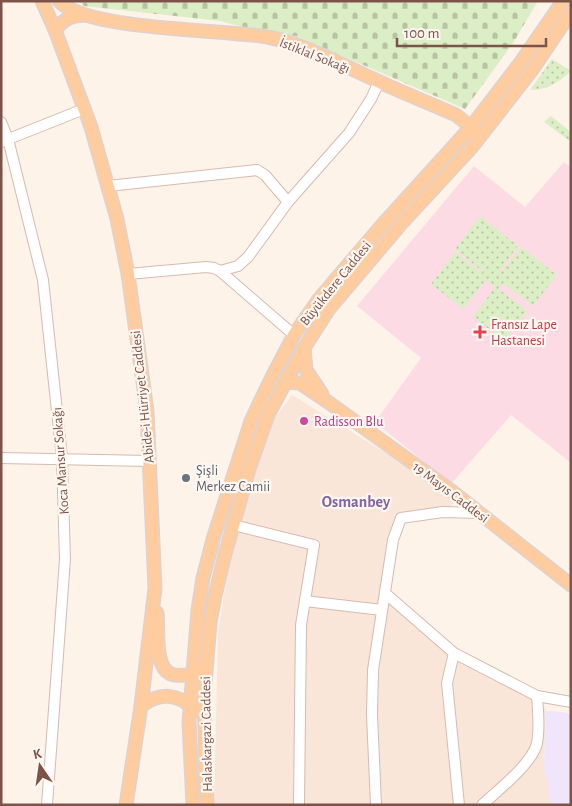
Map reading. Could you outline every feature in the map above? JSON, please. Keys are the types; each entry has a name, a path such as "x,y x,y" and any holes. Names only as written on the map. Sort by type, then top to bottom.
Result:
{"main road":[{"name":"Abide-i Hürriyet Caddesi","path":"42,1 55,30 84,109 108,186 128,274 147,411 155,588 141,706 126,805"},
{"path":"59,1 72,11 86,15"},
{"name":"Büyükdere Caddesi","path":"192,674 199,602 214,536 251,421 294,335 319,300 383,224 471,127 521,62 562,1"},
{"name":"Büyükdere Caddesi","path":"206,664 214,596 249,469 264,426 304,348 330,309 401,224 464,157 532,70 571,12"},
{"path":"55,30 67,18 86,15"},
{"name":"İstiklal Sokağı","path":"86,15 143,25 268,37 297,45 456,115 471,127"},
{"path":"464,157 473,137 471,127"},
{"name":"19 Mayıs Caddesi","path":"304,348 306,370 328,402"},
{"name":"19 Mayıs Caddesi","path":"285,382 300,384 328,402 479,513 571,585"},
{"path":"155,588 160,663 163,668 171,675 192,674 206,664"},
{"name":"Halaskargazi Caddesi","path":"206,664 204,746 207,805"},
{"name":"Halaskargazi Caddesi","path":"192,674 189,747 193,805"},
{"path":"141,706 152,698 159,696 170,696 190,705 197,713 199,730 204,746"}],"street":[{"path":"220,271 238,266 248,257 288,202 349,133 371,99 379,82"},
{"path":"5,141 84,109"},
{"name":"Koca Mansur Sokağı","path":"1,122 43,280 62,458 65,559 47,805"},
{"path":"108,186 257,170 265,175 288,202"},
{"path":"128,274 206,267 214,268 220,271 294,335"},
{"path":"1,458 149,461"},
{"path":"376,805 372,706 373,670 393,540 401,518 443,512 479,513"},
{"path":"233,525 314,544 301,625 299,805"},
{"path":"385,593 454,653 537,696 571,702"},
{"path":"305,601 382,610"},
{"path":"454,653 447,683 459,805"},
{"path":"482,805 530,760 537,744 537,696"}],"shaded area":[{"name":"Fransız Lape Hastanesi","path":"564,162 571,168 571,463 511,415 451,484 375,422 421,358 357,306 474,166 525,207"},
{"path":"292,395 459,498 444,512 400,519 384,593 454,654 539,696 546,711 544,763 552,805 214,805 218,633 224,594 236,537 267,429"},
{"path":"546,711 571,714 571,805 551,805 544,765"}],"green space":[{"path":"79,1 538,1 513,43 465,109 296,36 271,34 220,21 84,6"},
{"path":"552,59 571,71 552,85 530,90"},
{"path":"551,116 571,132 571,142 544,122"},
{"path":"480,216 518,246 500,270 502,271 521,247 557,275 533,306 503,283 499,289 527,311 504,341 473,317 495,287 486,280 463,309 431,284 455,252 483,272 455,249"}],"place":[{"name":"Fransız Lape Hastanesi","path":"480,332"},
{"name":"Radisson Blu","path":"304,421"},
{"name":"Şişli Merkez Camii","path":"186,478"}],"district":[{"name":"Osmanbey","path":"356,501"}]}
